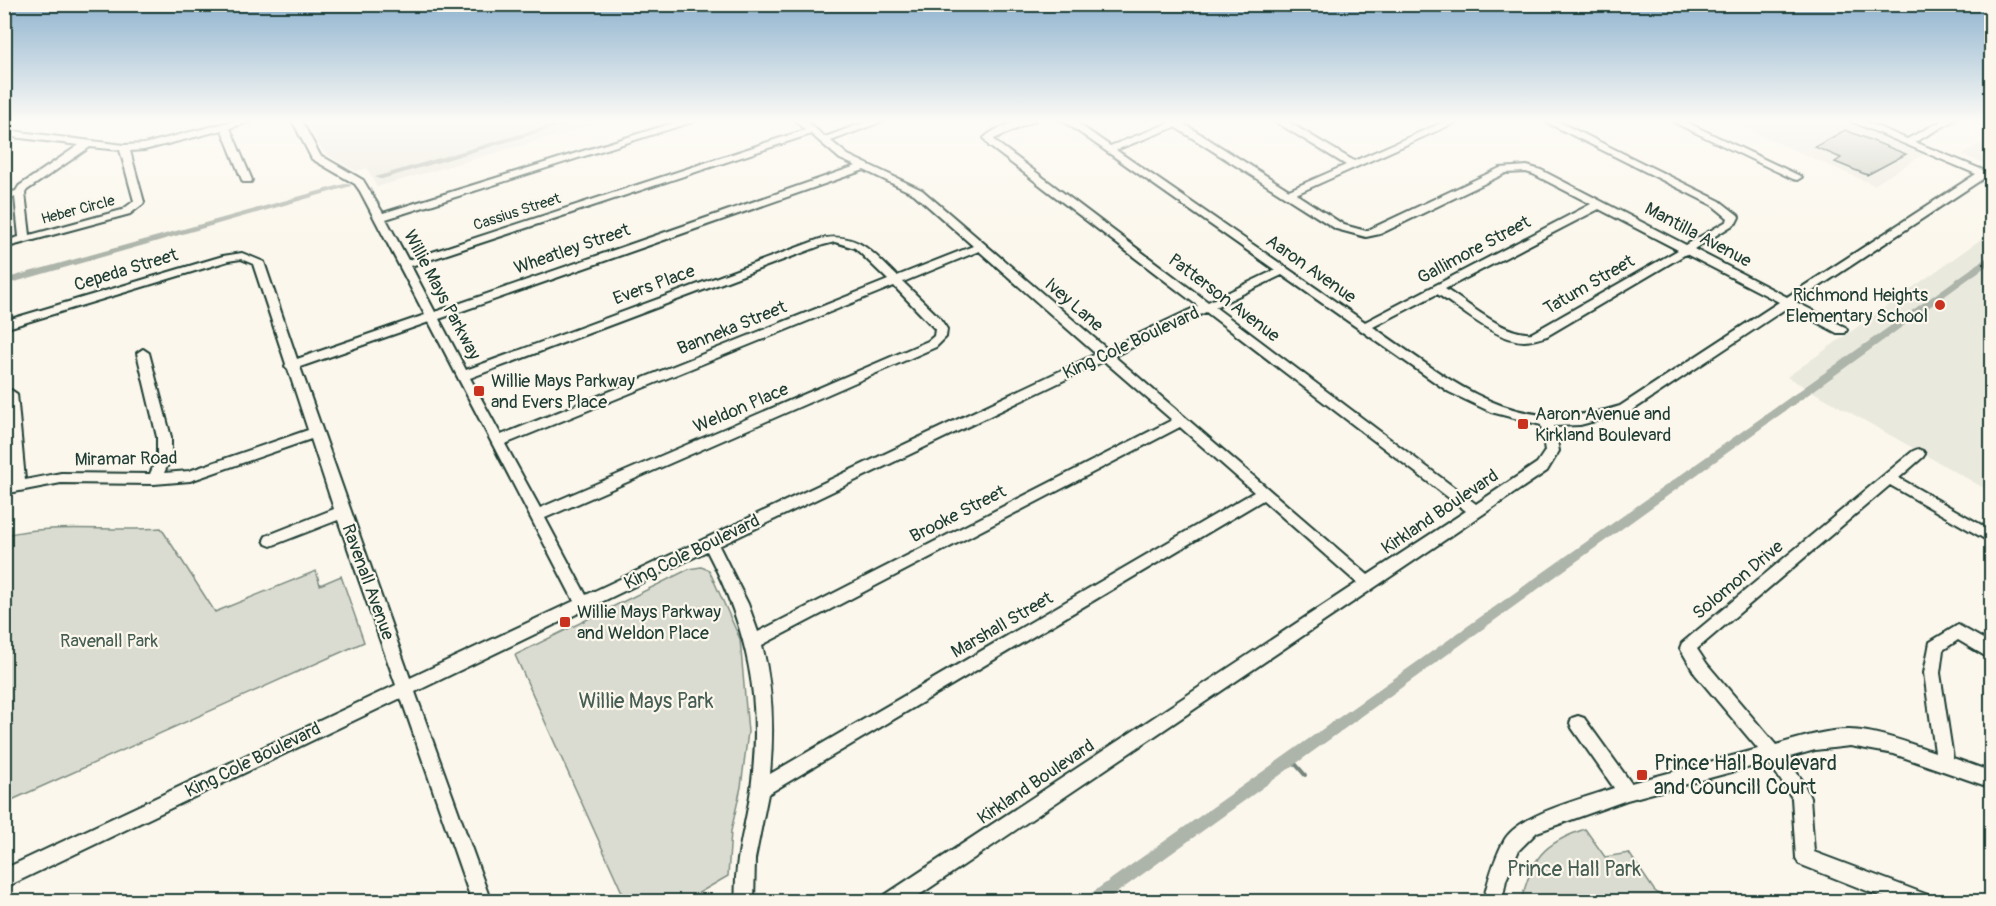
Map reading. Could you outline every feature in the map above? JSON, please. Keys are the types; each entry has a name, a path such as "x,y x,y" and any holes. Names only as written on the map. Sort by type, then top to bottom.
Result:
{"street":[{"name":"Heber Circle","path":"61,162 20,192 25,239 126,212 134,207 139,202 128,162"},
{"path":"240,162 247,180"},
{"name":"Willie Mays Parkway","path":"325,162 358,182 583,604"},
{"path":"379,218 558,162"},
{"name":"Cassius Street","path":"404,265 716,162"},
{"name":"Ivey Lane","path":"856,162 918,192 1368,584"},
{"name":"Patterson Avenue","path":"1016,162 1476,512"},
{"name":"Aaron Avenue","path":"1126,162 1364,327 1475,400 1502,412 1547,423"},
{"path":"1238,162 1288,194 1359,162"},
{"path":"1348,162 1353,165"},
{"name":"Tatum Street","path":"1437,289 1503,330 1519,337 1530,337 1543,333 1731,223 1734,217 1716,203 1633,162"},
{"path":"1765,162 1797,177"},
{"path":"1963,162 1989,173"},
{"name":"Wheatley Street","path":"291,366 865,166"},
{"name":"Mantilla Avenue","path":"1288,194 1340,226 1366,234 1376,232 1504,170 1527,169 1600,204 1841,330"},
{"path":"1547,423 1603,417 1625,409 1989,173"},
{"path":"4,196 20,192"},
{"name":"Gallimore Street","path":"1364,327 1600,204"},
{"path":"4,245 25,239"},
{"name":"Evers Place","path":"462,376 820,242 835,239 859,246 895,281"},
{"name":"Banneka Street","path":"497,442 980,247"},
{"name":"Cepeda Street","path":"4,325 227,258 242,256 258,262"},
{"name":"Ravenall Avenue","path":"258,262 291,366 342,512 482,902"},
{"name":"King Cole Boulevard","path":"4,879 1282,271"},
{"name":"Weldon Place","path":"536,516 932,344 940,337 941,329 935,320 895,281"},
{"path":"143,353 164,437 164,458 154,479"},
{"path":"11,394 11,487"},
{"name":"Brooke Street","path":"753,642 1181,421"},
{"name":"Kirkland Boulevard","path":"892,902 1542,467 1552,451 1547,423"},
{"name":"Miramar Road","path":"11,487 62,478 154,479 190,476 315,433"},
{"name":"Solomon Drive","path":"1774,755 1701,669 1688,648 1918,454"},
{"path":"1890,478 1992,538"},
{"name":"Marshall Street","path":"760,789 1264,493"},
{"path":"272,540 342,512"},
{"path":"710,543 732,582 745,612 763,684 765,728 760,789 746,860 745,902"},
{"path":"1946,765 1932,673 1936,647 1958,632 1992,653"},
{"path":"1578,723 1627,792"},
{"path":"1492,902 1497,880 1512,844 1531,826 1627,792 1774,755 1815,742 1850,738 1894,746 1992,780"},
{"path":"1774,755 1796,786 1801,798 1804,858 1921,902"}],"shaded area":[{"path":"340,162 463,162 377,187 367,168 356,171"},
{"path":"1822,162 1911,162 1874,185"},
{"name":"Richmond Heights Elementary School","path":"1991,232 1991,492 1787,377"}],"green space":[{"name":"Ravenall Park","path":"161,528 215,612 316,571 320,585 341,576 364,642 5,803 5,535 43,529"},
{"name":"Willie Mays Park","path":"701,567 709,570 740,639 748,732 741,787 731,831 728,876 685,901 626,901 515,655 689,569"},
{"name":"Prince Hall Park","path":"1585,829 1605,857 1629,853 1654,890 1666,901 1521,901 1530,874 1541,854 1558,841"}],"building":[{"path":"1836,162 1891,162 1867,175"}],"waterway":[{"path":"379,177 430,162"},
{"path":"4,282 347,186"},
{"path":"1091,902 1992,258"},
{"path":"1291,759 1305,775"}],"place":[{"name":"Richmond Heights Elementary School","path":"1940,305"},
{"name":"Willie Mays Parkway and Evers Place","path":"479,391"},
{"name":"Aaron Avenue and Kirkland Boulevard","path":"1523,424"},
{"name":"Willie Mays Parkway and Weldon Place","path":"565,622"},
{"name":"Prince Hall Boulevard and Councill Court","path":"1642,775"}]}
